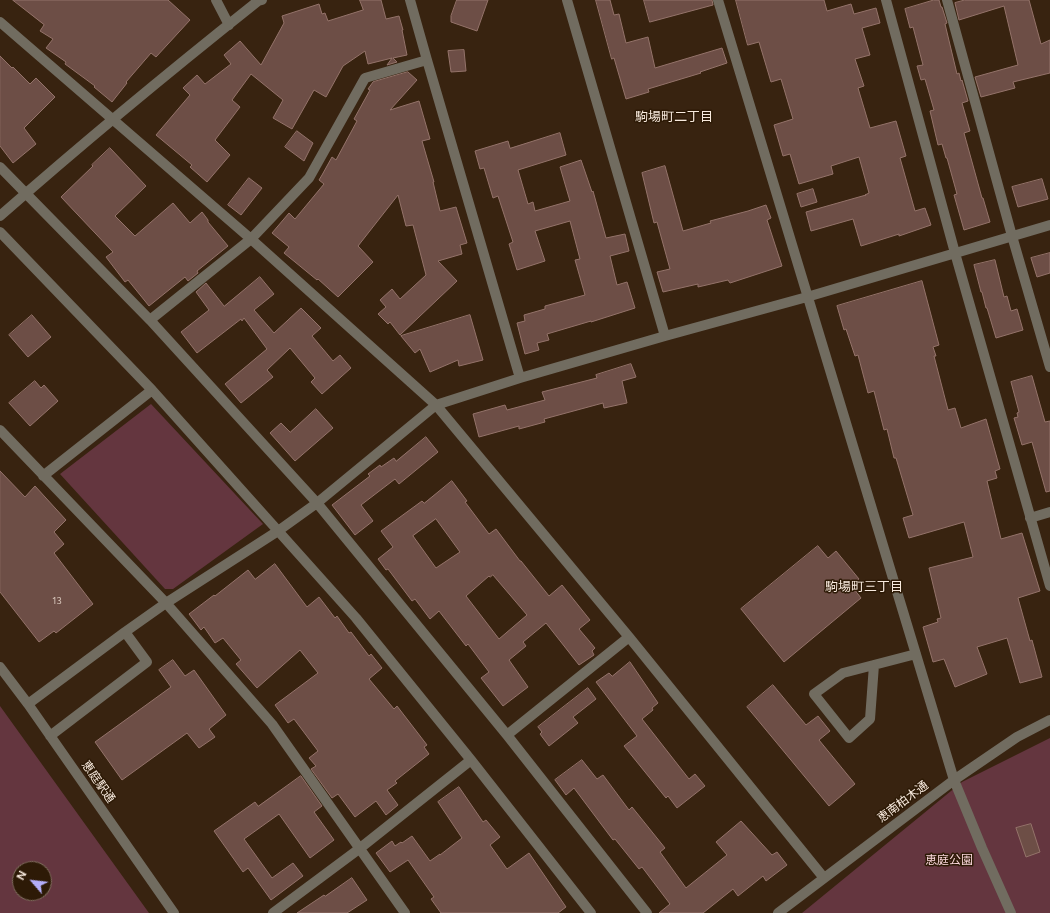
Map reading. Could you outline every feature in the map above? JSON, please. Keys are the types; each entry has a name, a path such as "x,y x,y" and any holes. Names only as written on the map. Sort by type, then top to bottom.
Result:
{"street":[{"path":"216,0 228,25"},
{"path":"0,216 25,193 228,25 258,1 262,0"},
{"path":"410,0 520,378"},
{"path":"567,0 665,336"},
{"path":"718,0 954,780 1011,913"},
{"path":"887,0 955,253 1050,586"},
{"path":"948,0 1012,236 1050,367"},
{"path":"0,22 251,239 436,405 629,637 824,878"},
{"path":"150,320 251,239 309,178 365,78 427,60"},
{"path":"0,167 150,320 317,503 507,735 647,913"},
{"path":"28,704 166,603 278,531 317,503 436,405 520,378 807,297 1050,225"},
{"path":"0,232 152,390 356,618 471,760 591,913"},
{"path":"43,476 152,390"},
{"path":"0,430 166,603 272,724 404,913"},
{"path":"1030,518 1050,512"},
{"path":"50,736 147,662 125,632"},
{"path":"507,735 629,637"},
{"path":"874,665 870,719 850,738 814,694 843,673 916,654"},
{"name":"恵庭駅通","path":"0,666 174,913"},
{"name":"恵南柏木通","path":"778,913 954,780 1017,737 1050,720"},
{"path":"273,913 359,849 471,760"}],"green space":[{"path":"151,404 263,524 173,589 165,589 60,474"},
{"path":"0,706 149,913 0,913"},
{"name":"恵庭公園","path":"1050,738 1050,913 802,913 962,782"}],"building":[{"path":"13,0 168,0 190,20 156,57 151,53 126,82 127,83 112,102 94,87 95,86 65,64 66,62 46,48 53,39 40,31 44,25"},
{"path":"360,0 381,0 386,19 399,16 407,55 393,58 397,62 387,65 392,58 368,64 365,51 343,66 326,97 314,90 292,129 273,118 283,100 251,74 232,100 240,107 215,140 230,155 207,182 190,167 192,165 156,135 190,95 183,88 197,75 205,84 231,64 224,55 240,41 261,65 284,23 282,16 319,4 322,14 325,13 328,21 363,10"},
{"path":"457,0 488,0 477,31 451,22 451,16"},
{"path":"596,0 610,0 614,15 619,14 626,43 648,37 655,68 722,48 727,63 700,72 701,73 648,89 649,92 626,99 614,58 612,59"},
{"path":"644,0 712,0 713,5 650,22"},
{"path":"736,0 824,0 827,11 851,4 854,14 876,8 880,23 862,28 870,55 855,59 864,86 858,88 870,128 896,121 906,156 900,158 915,211 925,208 931,225 899,236 899,234 861,246 853,219 811,231 806,212 869,193 859,157 831,166 833,174 799,184 790,154 783,156 774,125 793,119 781,79 771,82 759,42 748,45"},
{"path":"934,0 939,0 942,7 947,23 945,24 957,74 959,73 961,81 962,80 968,101 962,103 970,131 964,133 990,222 964,230 954,195 957,194 947,158 942,144 938,145 930,111 934,110 925,79 921,80 917,66 923,65 913,27 910,28 905,9"},
{"path":"965,0 1029,0 1041,44 1050,40 1050,73 1013,82 1015,88 981,97 975,77 1018,65 1004,6 959,20 955,3"},
{"path":"464,50 466,71 451,72 448,51"},
{"path":"0,56 30,84 36,78 55,97 24,128 36,144 13,163 0,146"},
{"path":"408,72 417,80 390,110 419,101 430,139 422,141 434,182 440,211 456,207 467,243 460,245 462,254 438,261 457,281 400,335 390,322 388,324 378,314 386,307 380,300 392,289 400,299 426,275 413,225 406,226 398,195 358,246 373,262 338,297 318,279 317,280 284,253 289,247 272,233 289,213 295,219 324,184 319,180 332,157 336,160 357,121 354,119 370,90 368,89 373,82"},
{"path":"297,131 313,143 304,161 285,147"},
{"path":"560,133 566,155 518,170 528,204 533,202 535,211 570,201 560,167 581,160 592,192 593,191 606,238 625,234 629,251 610,256 617,285 627,282 635,308 547,334 549,340 537,343 539,350 525,354 517,323 525,321 524,315 545,309 545,306 585,295 575,260 580,259 570,221 535,231 545,261 517,270 509,244 513,242 498,196 493,198 484,168 480,169 475,151 508,141 510,148"},
{"path":"110,148 146,186 115,216 135,236 173,203 190,223 202,212 208,222 228,246 197,271 198,273 188,281 185,277 149,306 128,280 125,282 106,257 113,252 61,197"},
{"path":"665,166 683,231 711,223 710,221 766,205 771,218 767,220 782,266 730,283 728,280 698,287 698,284 663,292 657,272 670,269 657,222 654,223 642,173"},
{"path":"249,178 262,188 241,215 228,205"},
{"path":"1042,179 1048,199 1018,207 1012,187"},
{"path":"813,189 817,202 801,207 797,194"},
{"path":"1050,253 1050,273 1037,277 1031,258"},
{"path":"995,260 1004,297 1007,296 1011,311 1017,309 1023,330 996,338 974,265"},
{"path":"260,277 274,294 254,310 274,333 301,308 321,328 312,336 333,361 340,355 351,368 322,394 311,382 315,378 290,348 267,370 273,377 241,403 225,384 267,349 244,318 242,321 241,319 197,353 181,332 209,310 196,292 206,283 224,306"},
{"path":"922,281 939,345 933,347 936,356 934,356 948,410 955,408 961,428 986,419 1000,469 995,471 997,478 987,481 1001,539 1022,533 1040,591 1018,598 1042,677 1020,683 1007,638 977,647 987,674 955,687 944,659 933,662 923,627 938,622 937,619 941,618 929,568 973,557 964,522 909,538 903,518 913,515 896,458 894,458 887,429 884,430 874,391 868,393 858,355 855,356 846,329 844,330 837,306"},
{"path":"32,315 51,337 28,357 9,335"},
{"path":"470,315 483,360 459,366 458,360 430,372 420,349 415,353 401,336"},
{"path":"631,364 636,377 622,381 627,403 604,408 603,403 544,419 545,422 519,429 519,426 479,437 473,414 505,405 507,410 545,400 542,392 597,378 596,375"},
{"path":"1032,376 1045,422 1050,421 1050,491 1046,492 1032,442 1022,445 1014,418 1018,417 1017,413 1019,412 1011,382"},
{"path":"35,381 41,388 44,385 58,401 30,426 9,403"},
{"path":"316,409 333,428 295,461 270,433 281,423 290,432"},
{"path":"426,437 438,452 399,484 395,479 361,505 373,521 355,535 332,505 370,476 368,474 380,465 381,467 394,458 396,461"},
{"path":"0,471 25,497 35,486 66,520 54,532 64,544 54,553 93,604 56,633 54,631 39,642 0,592"},
{"path":"452,481 467,501 465,502 489,534 496,529 549,596 562,585 590,620 579,629 595,648 592,651 594,655 579,665 546,623 523,642 526,646 509,660 528,687 503,706 481,678 489,672 468,644 466,646 439,611 430,619 415,599 412,601 388,569 386,570 378,559 393,547 381,531 422,501 424,503","holes":["436,519 460,552 436,568 413,536","493,575 527,615 499,639 466,596 489,576 490,577"]},
{"path":"818,546 828,558 836,551 859,579 851,585 861,598 784,662 741,609"},
{"path":"275,564 307,607 319,597 335,618 337,616 349,633 351,632 369,656 371,654 382,668 369,679 394,709 397,706 427,745 424,747 429,754 395,781 397,783 387,790 398,805 386,815 376,801 355,817 338,794 332,798 311,769 316,766 309,758 318,751 294,719 288,723 275,705 318,673 300,650 257,688 236,664 241,660 223,638 215,643 204,627 201,630 189,614 248,570 255,579"},
{"path":"173,660 185,676 194,670 226,715 209,729 215,737 199,748 187,733 122,780 95,742 171,687 159,670"},
{"path":"630,662 658,703 652,708 653,710 642,719 689,779 695,774 705,786 677,808 668,796 666,798 624,746 637,736 596,682 609,673 612,676"},
{"path":"773,685 806,725 818,716 830,731 819,740 855,784 829,806 747,707"},
{"path":"588,688 596,699 573,717 578,723 549,746 540,734 542,732 538,727"},
{"path":"582,760 597,779 603,775 629,810 632,807 665,848 660,852 686,888 727,855 716,842 741,821 772,855 777,852 787,865 766,881 763,876 738,896 733,889 703,913 659,913 670,904 642,867 639,869 615,839 613,840 574,788 566,795 555,780"},
{"path":"301,776 322,806 314,812 334,840 310,858 279,814 244,839 272,878 293,863 303,876 271,900 248,868 243,872 214,831 255,802 258,806"},
{"path":"459,787 483,822 486,820 500,837 490,845 507,869 529,853 566,907 558,913 441,913 431,899 434,897 408,860 390,872 376,853 392,841 395,846 412,836 430,861 462,838 438,802"},
{"path":"1031,824 1040,852 1026,857 1016,828"},
{"path":"352,878 367,900 347,913 297,913 324,895 325,896"}],"district":[{"name":"駒場町二丁目","path":"674,117"},
{"name":"駒場町三丁目","path":"864,587"}]}
